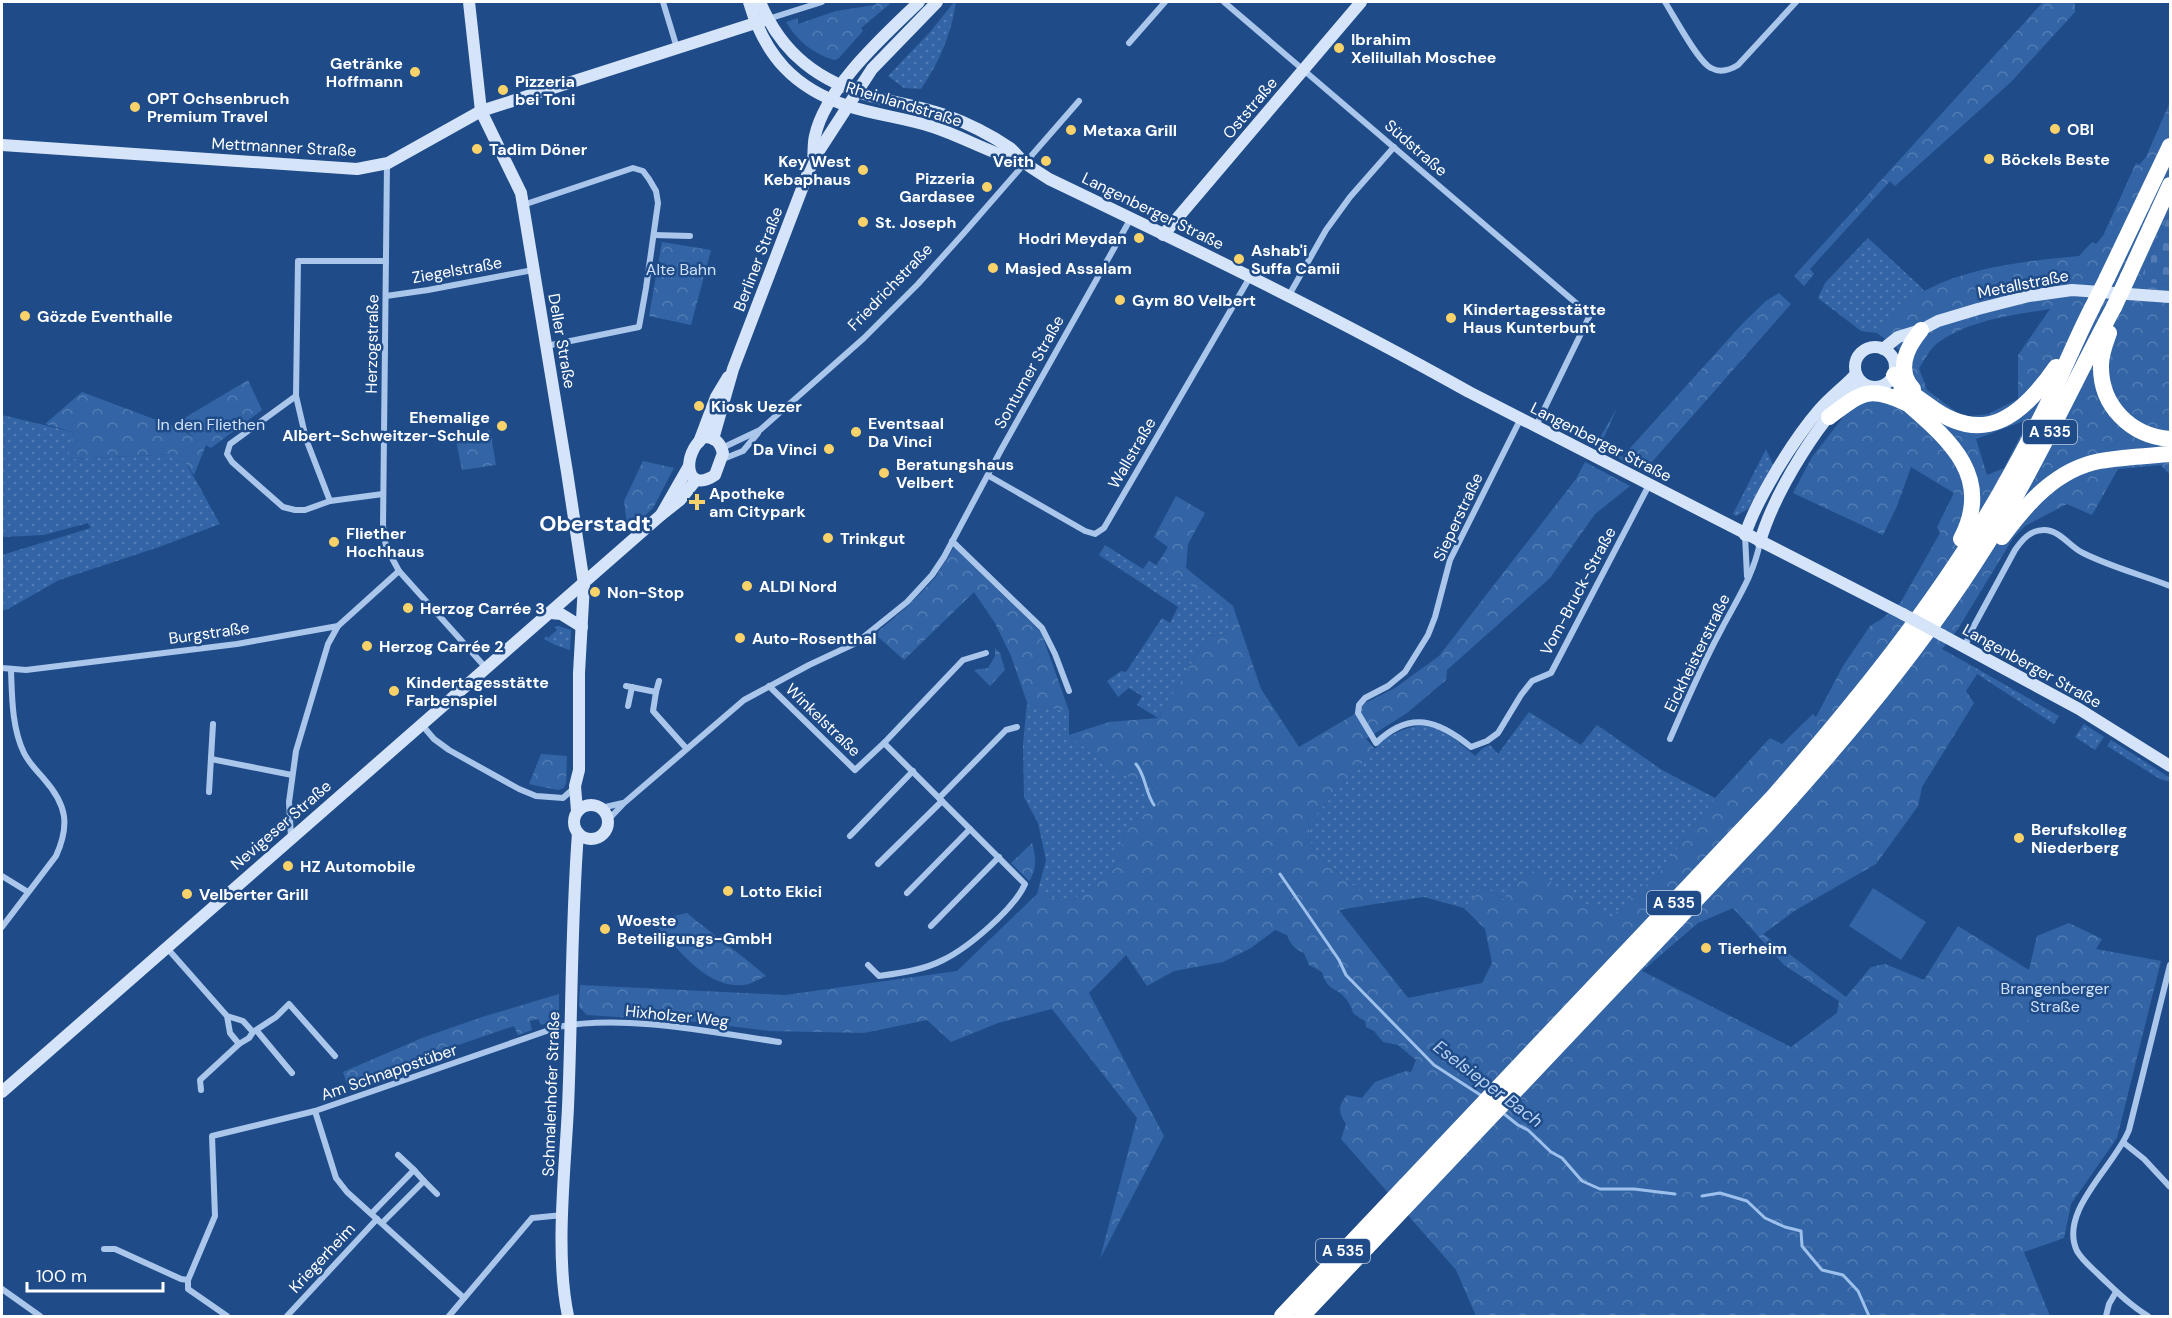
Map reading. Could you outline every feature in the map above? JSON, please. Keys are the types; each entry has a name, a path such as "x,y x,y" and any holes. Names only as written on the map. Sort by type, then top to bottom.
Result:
{"highway":[{"name":"A 535","path":"1580,1013 1836,725 1882,667 1957,563 2027,445 2048,404 2079,334 2170,146"},
{"name":"A 535","path":"1282,1317 1410,1192 1824,762 1895,676 1981,554 2022,483 2114,307 2170,185"},
{"path":"2114,307 2101,364 2103,387 2113,408 2131,426 2155,438 2170,439"},
{"path":"1921,330 1911,343 1904,360 1904,371 1909,385 1928,405"},
{"path":"1891,373 1903,386 1949,419 1977,426 1992,423 2023,408 2034,397 2079,334"},
{"path":"1891,373 1907,403 1951,444 1959,454 1968,474 1973,506 1958,545 1957,563"},
{"path":"1829,417 1860,396 1870,393 1881,392 1907,403"},
{"path":"1981,554 1998,543 2040,492 2067,474 2098,462 2170,454"},
{"name":"A 535","path":"1302,1317 1410,1192"}],"main road":[{"name":"Deller Straße","path":"469,2 481,111 516,182 523,205 584,584"},
{"name":"Rheinlandstraße","path":"749,2 762,22 795,56 816,71 857,91 945,116 996,139 1015,152"},
{"name":"Rheinlandstraße","path":"760,2 762,22 771,54 803,83 848,106 931,126 1004,158 1024,162"},
{"name":"Berliner Straße","path":"813,160 815,137 831,99 874,46 920,2"},
{"name":"Berliner Straße","path":"713,439 733,369 813,160 857,91 879,62 937,2"},
{"name":"Oststraße","path":"1163,235 1361,2"},
{"name":"Mettmanner Straße","path":"2,145 357,169 388,163 481,111 762,22"},
{"name":"Langenberger Straße","path":"1015,152 1024,162 1049,179 1250,277 1745,535 1903,614 2079,709 2170,766"},
{"name":"Metallstraße","path":"1883,349 1898,338 1938,321 2029,296 2072,290 2170,297"},
{"name":"Metallstraße","path":"1891,373 1902,345 1921,330"},
{"path":"1760,542 1765,526 1795,467 1829,417 1855,389 1860,379 1856,359 1861,353 1875,347 1890,353 1891,373 1875,387 1860,379"},
{"name":"Berliner Straße","path":"699,442 716,397 733,369"},
{"path":"1745,535 1750,519 1802,433 1819,410 1860,379"},
{"path":"661,515 689,466 691,454 699,442 704,438 713,439 722,454 715,475 696,480"},
{"path":"689,466 696,480"},
{"path":"579,770 585,794 607,816 608,820 604,833 596,838 590,839 578,833 574,824 578,811 575,786 579,770 584,584 680,500 696,480"},
{"name":"Nevigeser Straße","path":"2,1092 584,584"},
{"path":"551,613 561,614 582,627"},
{"path":"578,811 583,806 596,806"},
{"name":"Schmalenhofer Straße","path":"568,1317 563,1268 563,1215 578,833"},
{"name":"Schmalenhofer Straße","path":"575,872 590,839"}],"street":[{"path":"663,2 677,48"},
{"name":"Mettmanner Straße","path":"762,22 822,2"},
{"path":"1129,43 1165,2"},
{"name":"Südstraße","path":"1224,2 1590,315 1536,426"},
{"path":"1665,2 1706,64 1712,69 1727,70 1738,65 1796,2"},
{"name":"Friedrichstraße","path":"722,454 743,451 760,430 861,340 918,284 1079,100"},
{"path":"1288,297 1326,230 1350,197 1394,147"},
{"name":"Herzogstraße","path":"388,163 383,494 383,526 386,547 399,571 487,669"},
{"path":"523,205 633,168 643,171 657,191 658,203 654,235 639,327 546,346"},
{"name":"Sontumer Straße","path":"608,820 624,803 737,705 769,686 856,643 907,602 932,574 1131,219"},
{"path":"654,235 690,236"},
{"path":"330,501 306,439 296,396 298,261 386,261"},
{"name":"Ziegelstraße","path":"386,296 533,270"},
{"name":"Wallstraße","path":"988,476 1084,531 1095,534 1104,528 1250,277"},
{"path":"296,396 230,444 227,454 238,469 283,507 295,510 305,510 330,501 383,494"},
{"name":"Sieperstraße","path":"1376,743 1358,713 1359,705 1373,693 1394,683 1412,663 1428,635 1450,560 1458,541 1521,418"},
{"name":"Friedrichstraße","path":"722,454 760,430"},
{"name":"Vom-Bruck-Straße","path":"1376,743 1395,729 1419,722 1441,726 1471,747 1488,741 1498,734 1532,681 1551,673 1649,485"},
{"path":"1965,648 1969,634 2015,550 2023,538 2034,531 2056,532 2081,552 2170,586"},
{"name":"Eickheisterstraße","path":"1745,535 1748,580"},
{"path":"952,541 1042,628 1056,654 1069,691"},
{"name":"Eickheisterstraße","path":"1671,739 1692,687 1748,580 1757,558 1760,542"},
{"path":"290,840 289,802 292,775 302,724 328,644 338,626 399,571"},
{"name":"Burgstraße","path":"2,668 11,670 237,644 338,626"},
{"name":"Winkelstraße","path":"769,686 855,770 963,660 986,653"},
{"path":"2,927 56,856 62,843 66,823 64,813 52,789 32,767 24,754 15,727 11,670"},
{"path":"659,681 653,711 686,748"},
{"path":"628,706 629,686 656,692"},
{"path":"209,792 213,724"},
{"path":"422,725 434,739 449,750 536,796 563,798 572,792 575,786"},
{"path":"879,864 1006,730 1017,727"},
{"name":"Winkelstraße","path":"868,965 879,976 905,972 943,961 976,938 1020,895 1025,884 884,743"},
{"path":"211,759 292,775"},
{"path":"850,836 913,771"},
{"name":"Sontumer Straße","path":"596,806 624,803"},
{"path":"907,893 970,829"},
{"path":"931,926 999,857"},
{"path":"2,876 28,892"},
{"path":"167,947 227,1016 230,1033 239,1044"},
{"path":"2148,1317 2116,1292 2078,1253 2073,1237 2073,1223 2077,1211 2124,1143 2133,1116 2170,965"},
{"path":"201,1090 200,1080 239,1044 289,1004 335,1056"},
{"path":"227,1016 243,1021 255,1031 292,1073"},
{"name":"Hixholzer Weg","path":"571,1020 681,1028 779,1042"},
{"name":"Am Schnappstüber","path":"188,1280 215,1216 212,1136 315,1111 558,1027 571,1020"},
{"name":"Kriegerheim","path":"315,1111 336,1178 348,1192 464,1298"},
{"path":"2124,1143 2144,1159 2170,1187"},
{"path":"398,1155 437,1194"},
{"name":"Kriegerheim","path":"372,1213 414,1170"},
{"name":"Kriegerheim","path":"287,1317 380,1221 424,1181"},
{"path":"449,1317 532,1218 563,1215"},
{"path":"104,1249 115,1249 181,1279 188,1280 188,1289 227,1317"},
{"path":"2,1289 40,1317"},
{"path":"2106,1317 2109,1304 2116,1292"}],"green space":[{"path":"877,2 892,2 861,28 863,31 838,59 834,60 807,46 786,22 798,18 798,24 836,11 875,5"},
{"path":"956,2 948,36 928,79 921,89 904,88 888,76 931,31"},
{"path":"2043,2 2075,2 2075,12 2011,82 1895,186 1890,181 1810,269 1814,274 1804,286 1794,276"},
{"name":"Brangenberger Straße","path":"2170,102 2170,213 2141,277 2152,283 2170,285 2170,475 2161,465 2118,469 2092,515 2067,504 2025,526 2013,538 1958,629 1942,649 1967,663 1977,674 1966,691 1974,703 1922,787 1918,806 1876,864 1796,910 1763,934 1846,997 1871,967 1885,964 1924,980 1958,926 2029,970 2037,936 2069,923 2102,939 2096,949 2161,961 2117,1138 2071,1204 2064,1238 2024,1252 2050,1316 1476,1316 1456,1270 1341,1139 1346,1124 1340,1109 1347,1095 1362,1098 1375,1082 1406,1071 1411,1072 1416,1060 1398,1045 1383,1042 1374,1031 1366,1027 1365,1021 1354,1014 1344,996 1327,983 1322,972 1309,965 1304,953 1293,946 1287,935 1275,930 1251,948 1223,962 1174,971 1147,986 1126,955 1089,993 1164,1136 1100,1259 1137,1118 1052,1009 998,1023 951,1042 927,1020 864,1033 770,1031 696,1022 587,1015 579,1007 580,985 785,995 957,971 1037,894 1072,901 1114,869 1125,834 1147,805 1153,789 1109,767 1069,735 1109,722 1158,718 1208,636 1225,634 1230,625 1227,605 1156,566 1168,547 1154,537 1176,496 1205,513 1188,544 1186,568 1233,606 1261,689 1299,747 1353,715 1365,703 1395,688 1439,656 1576,479 1585,462 1630,486 1595,514 1550,578 1447,670 1446,680 1407,713 1366,739 1375,749 1308,823 1311,843 1323,860 1375,904 1339,910 1408,998 1482,983 1492,963 1485,929 1464,908 1483,886 1503,899 1530,870 1610,918 1659,873 1715,798 1770,738 1782,744 1813,714 1816,717 1843,666 1870,626 1901,602 1940,533 1937,527 1954,493 1911,467 1897,506 1883,535 1793,493 1812,457 1852,406 1868,399 1886,400 1909,374 1910,358 1877,333 1912,299 1944,282 2001,266 2079,256 2092,242 2096,244 2103,236 2136,163 2139,165 2146,157","holes":["2050,309 2018,355 2018,399 1988,414 1963,417 1927,390 1919,368 1935,345 1975,324","2029,419 2004,468 1987,475 1976,439","1733,908 1784,965 1839,1001 1837,1013 1791,1047 1642,971 1698,923"]},
{"path":"2170,213 2170,285 2152,283 2141,277"},
{"path":"1868,238 1924,290 1877,333 1861,331 1818,298 1825,283"},
{"name":"Alte Bahn","path":"662,242 711,250 691,325 649,316"},
{"path":"1779,293 1791,304 1651,463 1640,466 1639,469 1595,446 1617,408 1600,446 1622,457 1743,323 1766,301"},
{"name":"In den Fliethen","path":"248,380 262,410 211,448 206,445 194,475 179,454 68,459 73,432 45,424 82,392 175,427 194,437 176,423"},
{"name":"In den Fliethen","path":"223,403 232,419 201,437 192,421"},
{"path":"2,415 73,432 69,459 179,454 220,524 59,580 2,611 2,555 91,528 88,523 44,535 2,537"},
{"path":"490,430 496,465 462,470 455,436"},
{"path":"1766,449 1773,465 1748,509 1736,516 1733,514"},
{"path":"643,461 674,468 653,508 628,531 624,501"},
{"path":"1105,545 1143,569 1149,561 1227,605 1230,625 1225,634 1208,636 1158,718 1137,705 1142,696 1129,688 1118,697 1107,681 1121,671 1126,672 1162,618 1170,623 1178,607 1099,555"},
{"path":"954,547 1041,632 1069,711 1028,705 1011,656 995,623 974,592 904,660 875,634 909,605 935,578"},
{"path":"555,627 571,630 570,650 544,639 557,630"},
{"path":"995,648 1000,653 1005,670 990,686 974,670 988,668 995,656"},
{"path":"1967,663 2059,716 2054,724 1977,674"},
{"path":"1027,702 1028,705 1069,711 1069,735 1109,767 1153,789 1147,805 1125,834 1114,869 1072,901 1037,894 1046,860 1038,823 1024,797 1023,745"},
{"path":"1529,712 1581,745 1597,725 1662,770 1715,798 1659,873 1610,919 1530,871 1503,899 1483,886 1464,908 1424,897 1375,904 1323,860 1311,843 1308,823 1383,740 1410,727 1432,727 1452,737 1475,756 1490,745 1498,754"},
{"path":"2084,724 2104,737 2095,750 2075,737"},
{"path":"2111,740 2170,778 2170,782 2160,779 2107,746"},
{"path":"541,754 567,756 564,788 558,790 529,784"},
{"path":"1032,843 1035,863 1029,881 1011,863"},
{"path":"1873,888 1926,922 1901,960 1849,926"},
{"path":"687,913 766,976 749,984 734,985 720,982 694,966 652,921"},
{"name":"Brangenberger Straße","path":"2032,982 2085,992 2078,1029 2025,1019"},
{"path":"559,994 559,1019 541,1025 538,1019 530,1021 532,1030 518,1035 514,1026 403,1064 403,1069 348,1087 343,1072 422,1038"}],"waterway":[{"name":"Eselsieper Bach","path":"1136,764 1154,805"},
{"name":"Eselsieper Bach","path":"1280,874 1339,960 1346,975 1434,1065 1482,1096"},
{"name":"Eselsieper Bach","path":"1503,1113 1528,1130 1551,1152 1562,1158 1582,1181 1600,1189 1634,1189 1675,1194"},
{"name":"Eselsieper Bach","path":"1702,1196 1720,1193 1747,1201 1765,1218 1801,1231 1802,1246 1822,1270 1843,1275 1858,1291 1869,1316"}],"place":[{"name":"Ibrahim Xelilullah Moschee","path":"1339,48"},
{"name":"Getränke Hoffmann","path":"415,72"},
{"name":"Pizzeria bei Toni","path":"503,90"},
{"name":"OPT Ochsenbruch Premium Travel","path":"135,107"},
{"name":"OBI","path":"2055,129"},
{"name":"Metaxa Grill","path":"1071,130"},
{"name":"Tadim Döner","path":"477,149"},
{"name":"Böckels Beste","path":"1989,159"},
{"name":"Veith","path":"1046,161"},
{"name":"Key West Kebaphaus","path":"863,170"},
{"name":"Pizzeria Gardasee","path":"987,187"},
{"name":"St. Joseph","path":"863,222"},
{"name":"Hodri Meydan","path":"1139,238"},
{"name":"Ashab'i Suffa Camii","path":"1239,259"},
{"name":"Masjed Assalam","path":"993,268"},
{"name":"Gym 80 Velbert","path":"1120,300"},
{"name":"Gözde Eventhalle","path":"25,316"},
{"name":"Kindertagesstätte Haus Kunterbunt","path":"1451,318"},
{"name":"Kiosk Uezer","path":"699,406"},
{"name":"Ehemalige Albert-Schweitzer-Schule","path":"502,426"},
{"name":"Eventsaal Da Vinci","path":"856,432"},
{"name":"Da Vinci","path":"829,449"},
{"name":"Beratungshaus Velbert","path":"884,473"},
{"name":"Apotheke am Citypark","path":"697,502"},
{"name":"Trinkgut","path":"828,538"},
{"name":"Fliether Hochhaus","path":"334,542"},
{"name":"ALDI Nord","path":"747,586"},
{"name":"Non-Stop","path":"595,592"},
{"name":"Herzog Carrée 3","path":"408,608"},
{"name":"Auto-Rosenthal","path":"740,638"},
{"name":"Herzog Carrée 2","path":"367,646"},
{"name":"Kindertagesstätte Farbenspiel","path":"394,691"},
{"name":"Berufskolleg Niederberg","path":"2019,838"},
{"name":"HZ Automobile","path":"288,866"},
{"name":"Lotto Ekici","path":"728,891"},
{"name":"Velberter Grill","path":"187,894"},
{"name":"Woeste Beteiligungs-GmbH","path":"605,929"},
{"name":"Tierheim","path":"1706,948"}],"district":[{"name":"Oberstadt","path":"595,523"}]}
